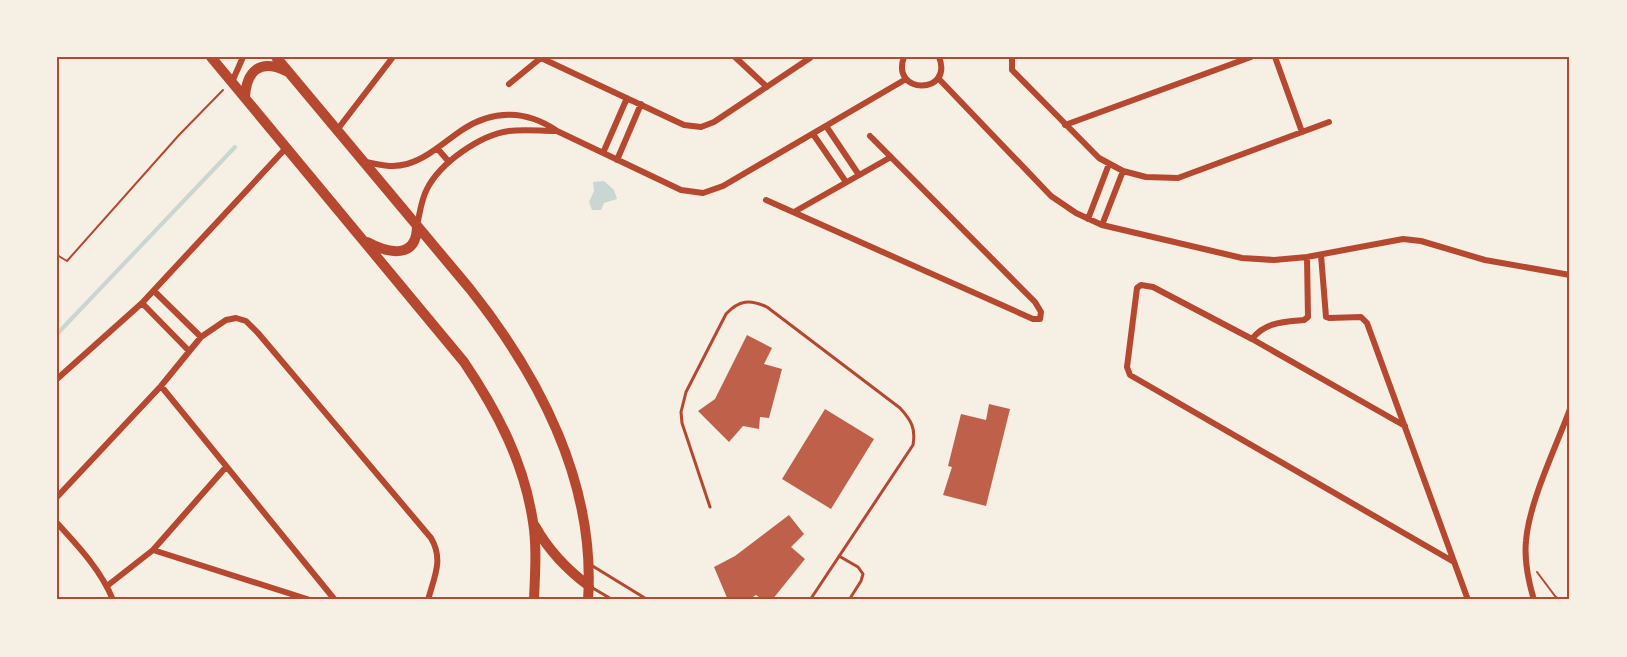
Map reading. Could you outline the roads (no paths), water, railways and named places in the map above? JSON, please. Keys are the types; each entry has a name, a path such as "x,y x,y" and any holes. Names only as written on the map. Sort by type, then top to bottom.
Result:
{"main road":[{"path":"211,57 464,362 487,396 519,464 534,523 536,552 534,600"},
{"path":"276,57 491,315 514,348 536,387 570,465 584,524 588,563 588,600"},
{"path":"245,98 249,76 256,70 265,66 275,66 289,73"},
{"path":"362,239 385,251 400,251 413,243 417,234 417,226"},
{"path":"534,523 554,556 567,570 589,586"}],"street":[{"path":"232,82 243,57"},
{"path":"337,130 393,57"},
{"path":"735,57 767,87"},
{"path":"904,57 902,69 906,79 920,86 930,85 938,78 942,69 939,57"},
{"path":"1012,57 1012,69 1089,150 1123,171 1158,179 1178,178 1329,123"},
{"path":"1065,125 1251,57"},
{"path":"1275,57 1302,132"},
{"path":"509,84 541,58 684,125 700,127 714,122 810,58"},
{"path":"938,78 1051,196 1102,225 1242,258 1274,260 1321,255 1383,241 1412,239 1485,260 1570,275"},
{"path":"364,162 388,166 407,164 475,123 501,115 530,117 681,190 703,194 723,186 906,79"},
{"path":"603,153 627,98"},
{"path":"617,160 641,104"},
{"path":"826,126 859,175"},
{"path":"417,226 425,192 432,180 449,162 483,138 522,130 557,131"},
{"path":"813,134 846,182"},
{"path":"766,200 1033,319 1040,319 1041,312 1035,302 870,136"},
{"path":"57,379 154,291 286,148"},
{"path":"437,148 449,162"},
{"path":"794,212 891,157"},
{"path":"1088,219 1109,164"},
{"path":"1102,225 1123,171"},
{"path":"1321,255 1326,317 1364,319 1468,600"},
{"path":"1252,339 1258,332 1272,324 1308,317 1307,257"},
{"path":"1405,426 1252,339 1153,287 1141,285 1137,288 1128,372 1134,378 1454,562"},
{"path":"154,291 201,337"},
{"path":"142,303 189,351"},
{"path":"57,497 160,386 201,337 226,320 236,318 246,321 258,333 438,549 438,563 428,600"},
{"path":"160,386 335,600"},
{"path":"1534,600 1526,560 1526,539 1531,514 1570,410"},
{"path":"107,586 153,550 226,467"},
{"path":"57,522 107,586 113,600"},
{"path":"153,550 309,600"}],"lane":[{"path":"710,507 682,423 682,401 726,314 733,306 750,301 767,307 900,408 910,418 914,427 913,445 810,600"},
{"path":"839,556 858,567 863,574 849,600"},
{"path":"588,563 648,600"},
{"path":"589,586 613,600"}],"waterway":[{"path":"57,334 235,147"}]}
